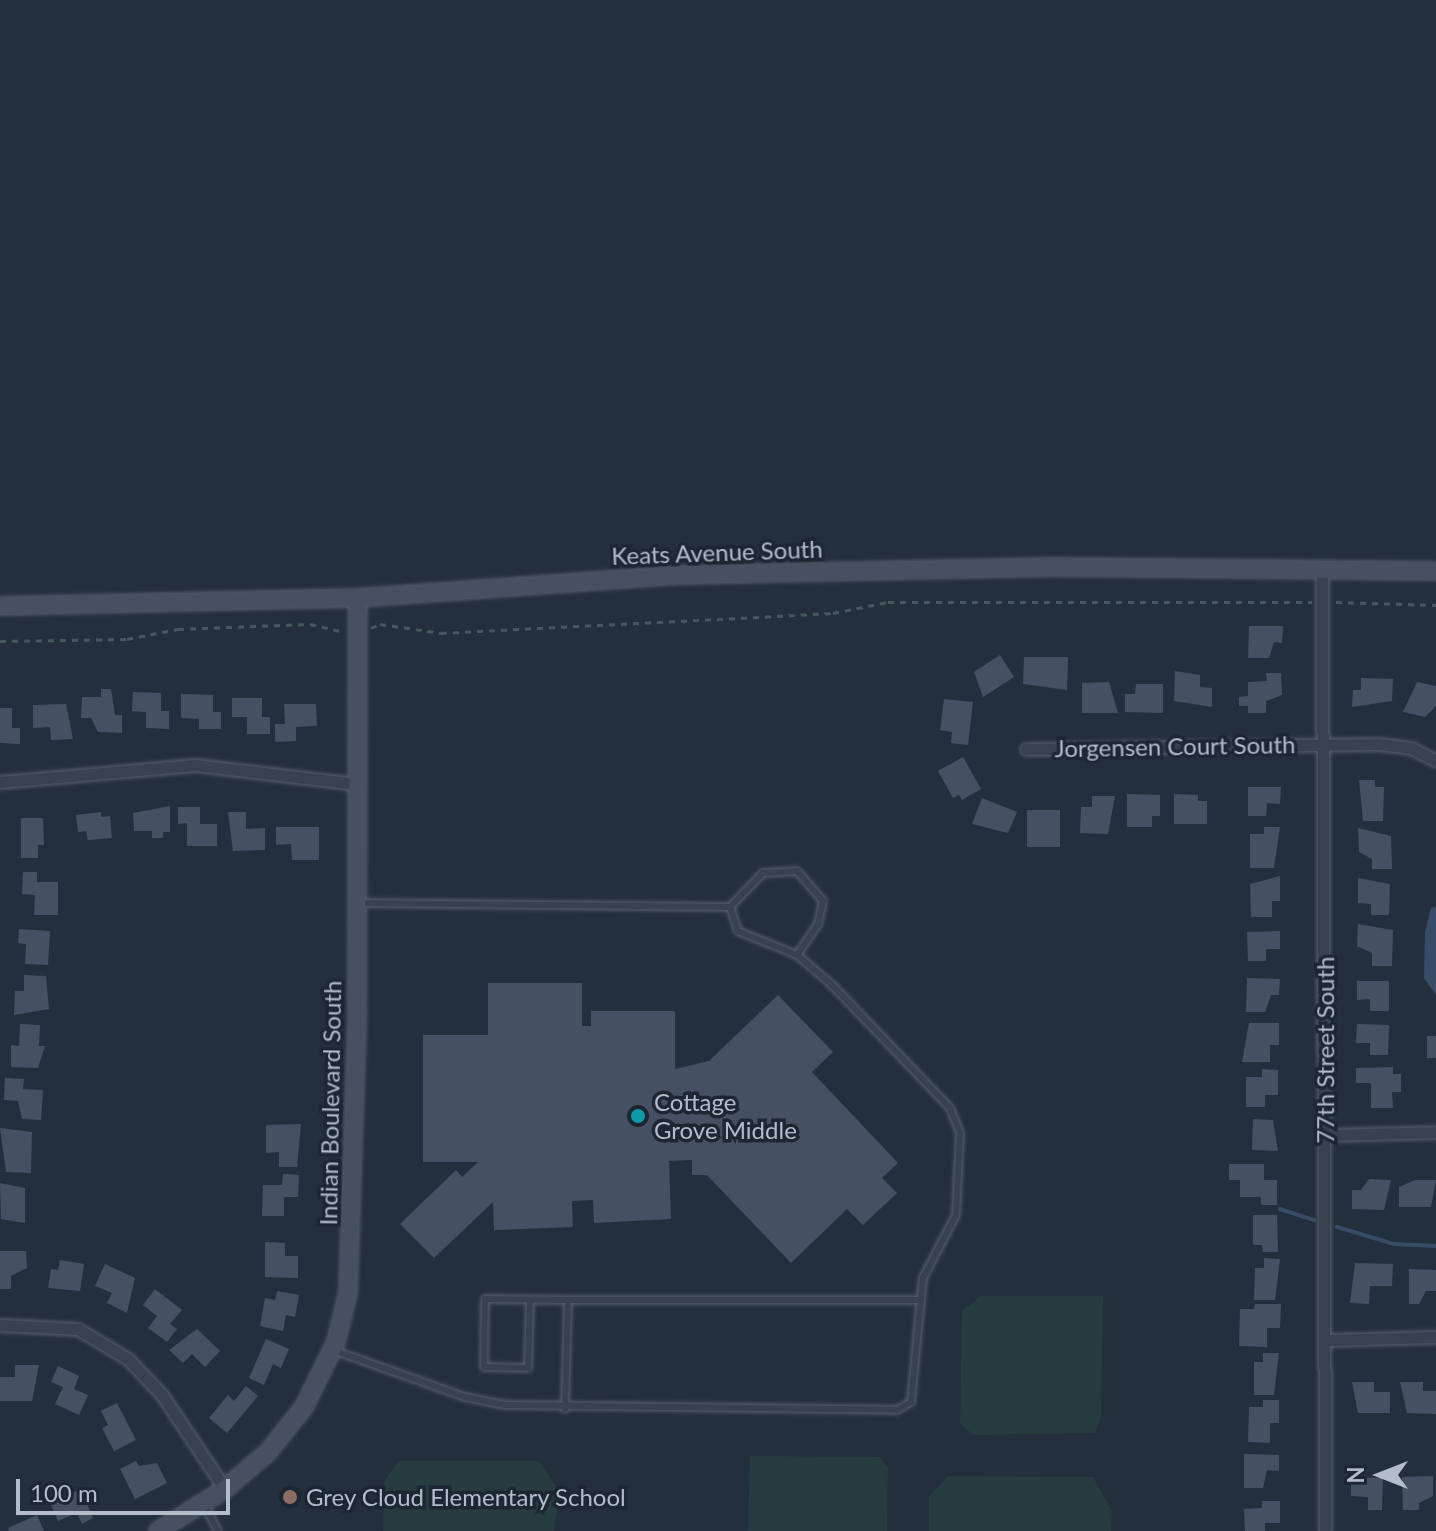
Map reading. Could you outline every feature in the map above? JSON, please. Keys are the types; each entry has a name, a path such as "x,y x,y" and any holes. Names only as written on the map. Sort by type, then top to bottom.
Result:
{"main road":[{"name":"Keats Avenue South","path":"0,606 358,598 676,575 1053,567 1436,571"},
{"name":"Indian Boulevard South","path":"158,1531 225,1489 268,1452 304,1407 332,1350 348,1293 355,1202 358,598"}],"street":[{"name":"77th Street South","path":"1322,569 1325,743 1325,1531"},
{"name":"Jorgensen Court South","path":"1026,749 1325,743 1411,748 1436,761"},
{"path":"0,782 195,765 357,784"},
{"path":"1325,1135 1436,1132"},
{"path":"0,1325 78,1329 128,1359 162,1395 225,1489"},
{"path":"1326,1340 1436,1337"}],"lane":[{"path":"356,903 730,907 763,873 778,869 804,876 823,901 818,924 797,955"},
{"path":"332,1350 465,1397 565,1409 897,1410 916,1394 921,1300 927,1265 956,1215 958,1123 842,995 797,955 738,931 730,907"},
{"path":"530,1300 528,1368 484,1367 485,1299 921,1300"},
{"path":"565,1409 568,1300"},
{"path":"204,1504 218,1531"}],"path":[{"path":"0,641 127,639 178,629 310,624 357,634 380,624 441,633 833,613 888,602 1436,605"}],"green space":[{"path":"981,1296 1103,1296 1101,1416 1095,1433 973,1435 960,1423 962,1311"},
{"path":"750,1456 880,1457 888,1468 887,1531 748,1531"},
{"path":"398,1461 539,1461 560,1492 554,1531 383,1531 384,1482"},
{"path":"948,1476 1093,1477 1112,1511 1111,1531 929,1531 929,1497"}],"water":[{"path":"1436,907 1436,995 1424,978 1425,932 1431,908"}],"building":[{"path":"1249,626 1283,626 1282,643 1274,642 1269,658 1248,658"},
{"path":"1000,655 1014,677 983,697 974,672"},
{"path":"1024,657 1068,657 1067,690 1023,684"},
{"path":"1175,671 1200,675 1200,687 1212,688 1212,707 1174,701"},
{"path":"1266,673 1281,673 1282,695 1266,701 1266,713 1248,713 1248,706 1239,706 1239,697 1248,696 1248,682 1267,681"},
{"path":"1361,678 1393,679 1392,701 1352,707 1353,690 1361,690"},
{"path":"1109,682 1118,713 1082,713 1082,683"},
{"path":"1417,682 1436,686 1436,706 1425,717 1403,712"},
{"path":"1136,684 1163,684 1163,713 1125,712 1125,694 1135,694"},
{"path":"101,689 111,689 115,715 122,715 122,733 98,732 91,718 81,718 82,697 101,697"},
{"path":"133,692 161,693 161,711 169,711 169,729 146,728 146,712 132,711"},
{"path":"181,694 213,695 213,712 221,712 221,729 199,729 199,719 181,718"},
{"path":"232,698 262,698 262,717 270,717 270,734 247,734 247,717 232,717"},
{"path":"944,699 973,702 968,745 951,743 952,732 940,730"},
{"path":"66,704 73,739 51,740 50,727 33,728 33,705"},
{"path":"284,704 316,704 317,726 296,727 296,741 275,742 275,724 285,724"},
{"path":"0,708 12,708 12,728 20,728 20,744 0,743"},
{"path":"963,757 981,789 962,800 959,795 953,798 938,771"},
{"path":"1359,780 1375,780 1375,787 1384,787 1383,821 1363,821"},
{"path":"1248,787 1281,787 1280,804 1267,803 1266,816 1248,816"},
{"path":"1127,794 1160,795 1160,816 1152,816 1152,827 1127,827"},
{"path":"1174,794 1198,795 1198,801 1207,801 1207,824 1174,824"},
{"path":"1092,796 1115,796 1108,834 1080,833 1081,807 1092,807"},
{"path":"982,798 1017,812 1008,833 972,824"},
{"path":"170,806 170,832 163,832 163,838 152,838 152,831 134,831 133,813"},
{"path":"178,807 200,807 200,824 217,824 217,846 187,846 187,823 178,824"},
{"path":"1027,810 1060,810 1060,847 1027,847"},
{"path":"101,812 101,817 110,816 112,838 88,840 86,831 78,832 76,815"},
{"path":"228,812 246,812 246,829 265,828 265,850 233,851"},
{"path":"21,818 43,818 44,845 38,845 38,858 21,858"},
{"path":"276,827 319,827 319,860 292,860 291,844 276,845"},
{"path":"1264,827 1280,827 1274,868 1250,868 1250,834 1264,834"},
{"path":"1358,828 1391,836 1392,869 1372,869 1372,859 1359,852"},
{"path":"23,872 37,872 37,882 58,882 58,915 34,915 35,895 22,894"},
{"path":"1280,876 1280,901 1272,901 1272,917 1251,917 1250,884"},
{"path":"1358,878 1390,884 1389,915 1371,915 1371,904 1358,903"},
{"path":"1358,924 1393,930 1392,966 1372,966 1372,953 1357,946"},
{"path":"19,929 50,931 48,965 25,964 26,944 18,943"},
{"path":"1280,931 1280,949 1266,949 1266,961 1248,961 1247,932"},
{"path":"24,975 46,976 49,1009 14,1015 15,991 24,991"},
{"path":"1247,978 1280,979 1279,995 1271,995 1265,1012 1246,1012"},
{"path":"1357,981 1389,981 1389,1011 1370,1011 1370,999 1357,1000"},
{"name":"Cottage Grove Middle","path":"488,983 582,983 582,1026 591,1026 591,1011 675,1011 675,1069 709,1061 778,995 833,1052 812,1072 898,1163 882,1178 897,1193 863,1225 847,1209 791,1263 707,1175 692,1175 692,1160 669,1161 671,1219 594,1223 593,1200 572,1201 573,1227 494,1230 493,1202 434,1258 400,1224 456,1170 462,1177 478,1162 423,1162 423,1035 488,1035"},
{"path":"1249,1023 1279,1023 1279,1045 1270,1045 1270,1062 1242,1062"},
{"path":"20,1024 40,1025 39,1046 45,1046 38,1068 11,1067 11,1045 19,1046"},
{"path":"1357,1024 1389,1025 1388,1055 1370,1055 1370,1043 1356,1043"},
{"path":"1427,1036 1436,1036 1436,1058 1427,1058"},
{"path":"1393,1067 1393,1074 1401,1074 1401,1092 1392,1092 1393,1108 1371,1108 1371,1083 1356,1083 1356,1068"},
{"path":"1262,1069 1278,1070 1278,1095 1265,1095 1265,1107 1246,1107 1246,1077 1262,1077"},
{"path":"5,1078 24,1079 23,1089 43,1090 41,1120 22,1119 18,1101 4,1100"},
{"path":"1253,1119 1273,1120 1278,1151 1252,1150"},
{"path":"301,1124 297,1167 279,1167 279,1152 266,1153 266,1125"},
{"path":"0,1128 32,1132 31,1173 6,1172"},
{"path":"1229,1164 1264,1164 1264,1180 1277,1180 1277,1205 1261,1205 1261,1197 1240,1197 1240,1180 1229,1180"},
{"path":"283,1174 299,1175 298,1197 284,1197 284,1216 262,1216 263,1185 282,1185"},
{"path":"1369,1179 1391,1180 1384,1210 1352,1209 1352,1190 1361,1190"},
{"path":"1415,1180 1436,1180 1431,1207 1399,1207 1399,1187"},
{"path":"0,1183 25,1188 25,1223 1,1219"},
{"path":"1253,1215 1277,1215 1278,1252 1263,1252 1262,1245 1253,1245"},
{"path":"265,1242 285,1243 285,1256 298,1256 298,1278 265,1277"},
{"path":"0,1251 26,1251 27,1268 11,1276 11,1289 0,1289"},
{"path":"1264,1258 1280,1259 1275,1300 1254,1300 1255,1268 1264,1268"},
{"path":"60,1260 84,1264 80,1291 48,1288 51,1269 58,1270"},
{"path":"1355,1263 1393,1264 1392,1286 1370,1286 1369,1304 1350,1303"},
{"path":"105,1264 135,1278 127,1313 107,1303 112,1293 95,1286"},
{"path":"1409,1269 1436,1270 1436,1291 1426,1291 1419,1304 1409,1304"},
{"path":"155,1289 182,1310 170,1324 177,1329 167,1342 148,1328 157,1316 143,1305"},
{"path":"277,1291 299,1295 295,1317 286,1315 283,1331 260,1326 265,1298 275,1300"},
{"path":"1255,1304 1281,1304 1280,1328 1267,1328 1267,1347 1239,1346 1240,1309 1254,1309"},
{"path":"197,1329 220,1351 205,1367 192,1354 183,1363 169,1350"},
{"path":"266,1339 289,1349 281,1368 273,1364 264,1385 249,1378"},
{"path":"1263,1353 1279,1353 1274,1395 1254,1395 1254,1362 1263,1362"},
{"path":"15,1365 39,1365 32,1401 0,1401 0,1377 15,1377"},
{"path":"58,1366 79,1376 74,1389 88,1395 79,1415 55,1404 63,1387 51,1382"},
{"path":"1352,1382 1374,1382 1374,1392 1390,1392 1390,1413 1358,1413"},
{"path":"1400,1382 1423,1382 1423,1391 1436,1391 1436,1414 1407,1413"},
{"path":"246,1386 258,1396 227,1433 209,1418 228,1395 234,1401"},
{"path":"1263,1400 1279,1400 1279,1423 1270,1423 1270,1443 1248,1442 1249,1407 1263,1407"},
{"path":"117,1403 136,1440 114,1451 102,1428 108,1425 101,1411"},
{"path":"1244,1454 1279,1455 1279,1471 1267,1470 1263,1488 1244,1488"},
{"path":"136,1461 139,1466 157,1463 167,1483 135,1499 120,1469"},
{"path":"1433,1476 1433,1496 1419,1503 1419,1510 1403,1510 1402,1477"},
{"path":"1351,1477 1383,1478 1382,1510 1368,1510 1368,1497 1351,1496"},
{"path":"81,1489 93,1518 82,1524 77,1513 58,1521 50,1503"},
{"path":"1262,1501 1280,1501 1280,1523 1265,1523 1265,1531 1245,1531 1244,1509 1262,1508"},
{"path":"37,1515 44,1531 9,1531 8,1528"}],"waterway":[{"path":"1280,1209 1314,1220"},
{"path":"1337,1227 1394,1244 1436,1246"}],"place":[{"name":"Cottage Grove Middle","path":"638,1116"},
{"name":"Grey Cloud Elementary School","path":"290,1497"}]}
